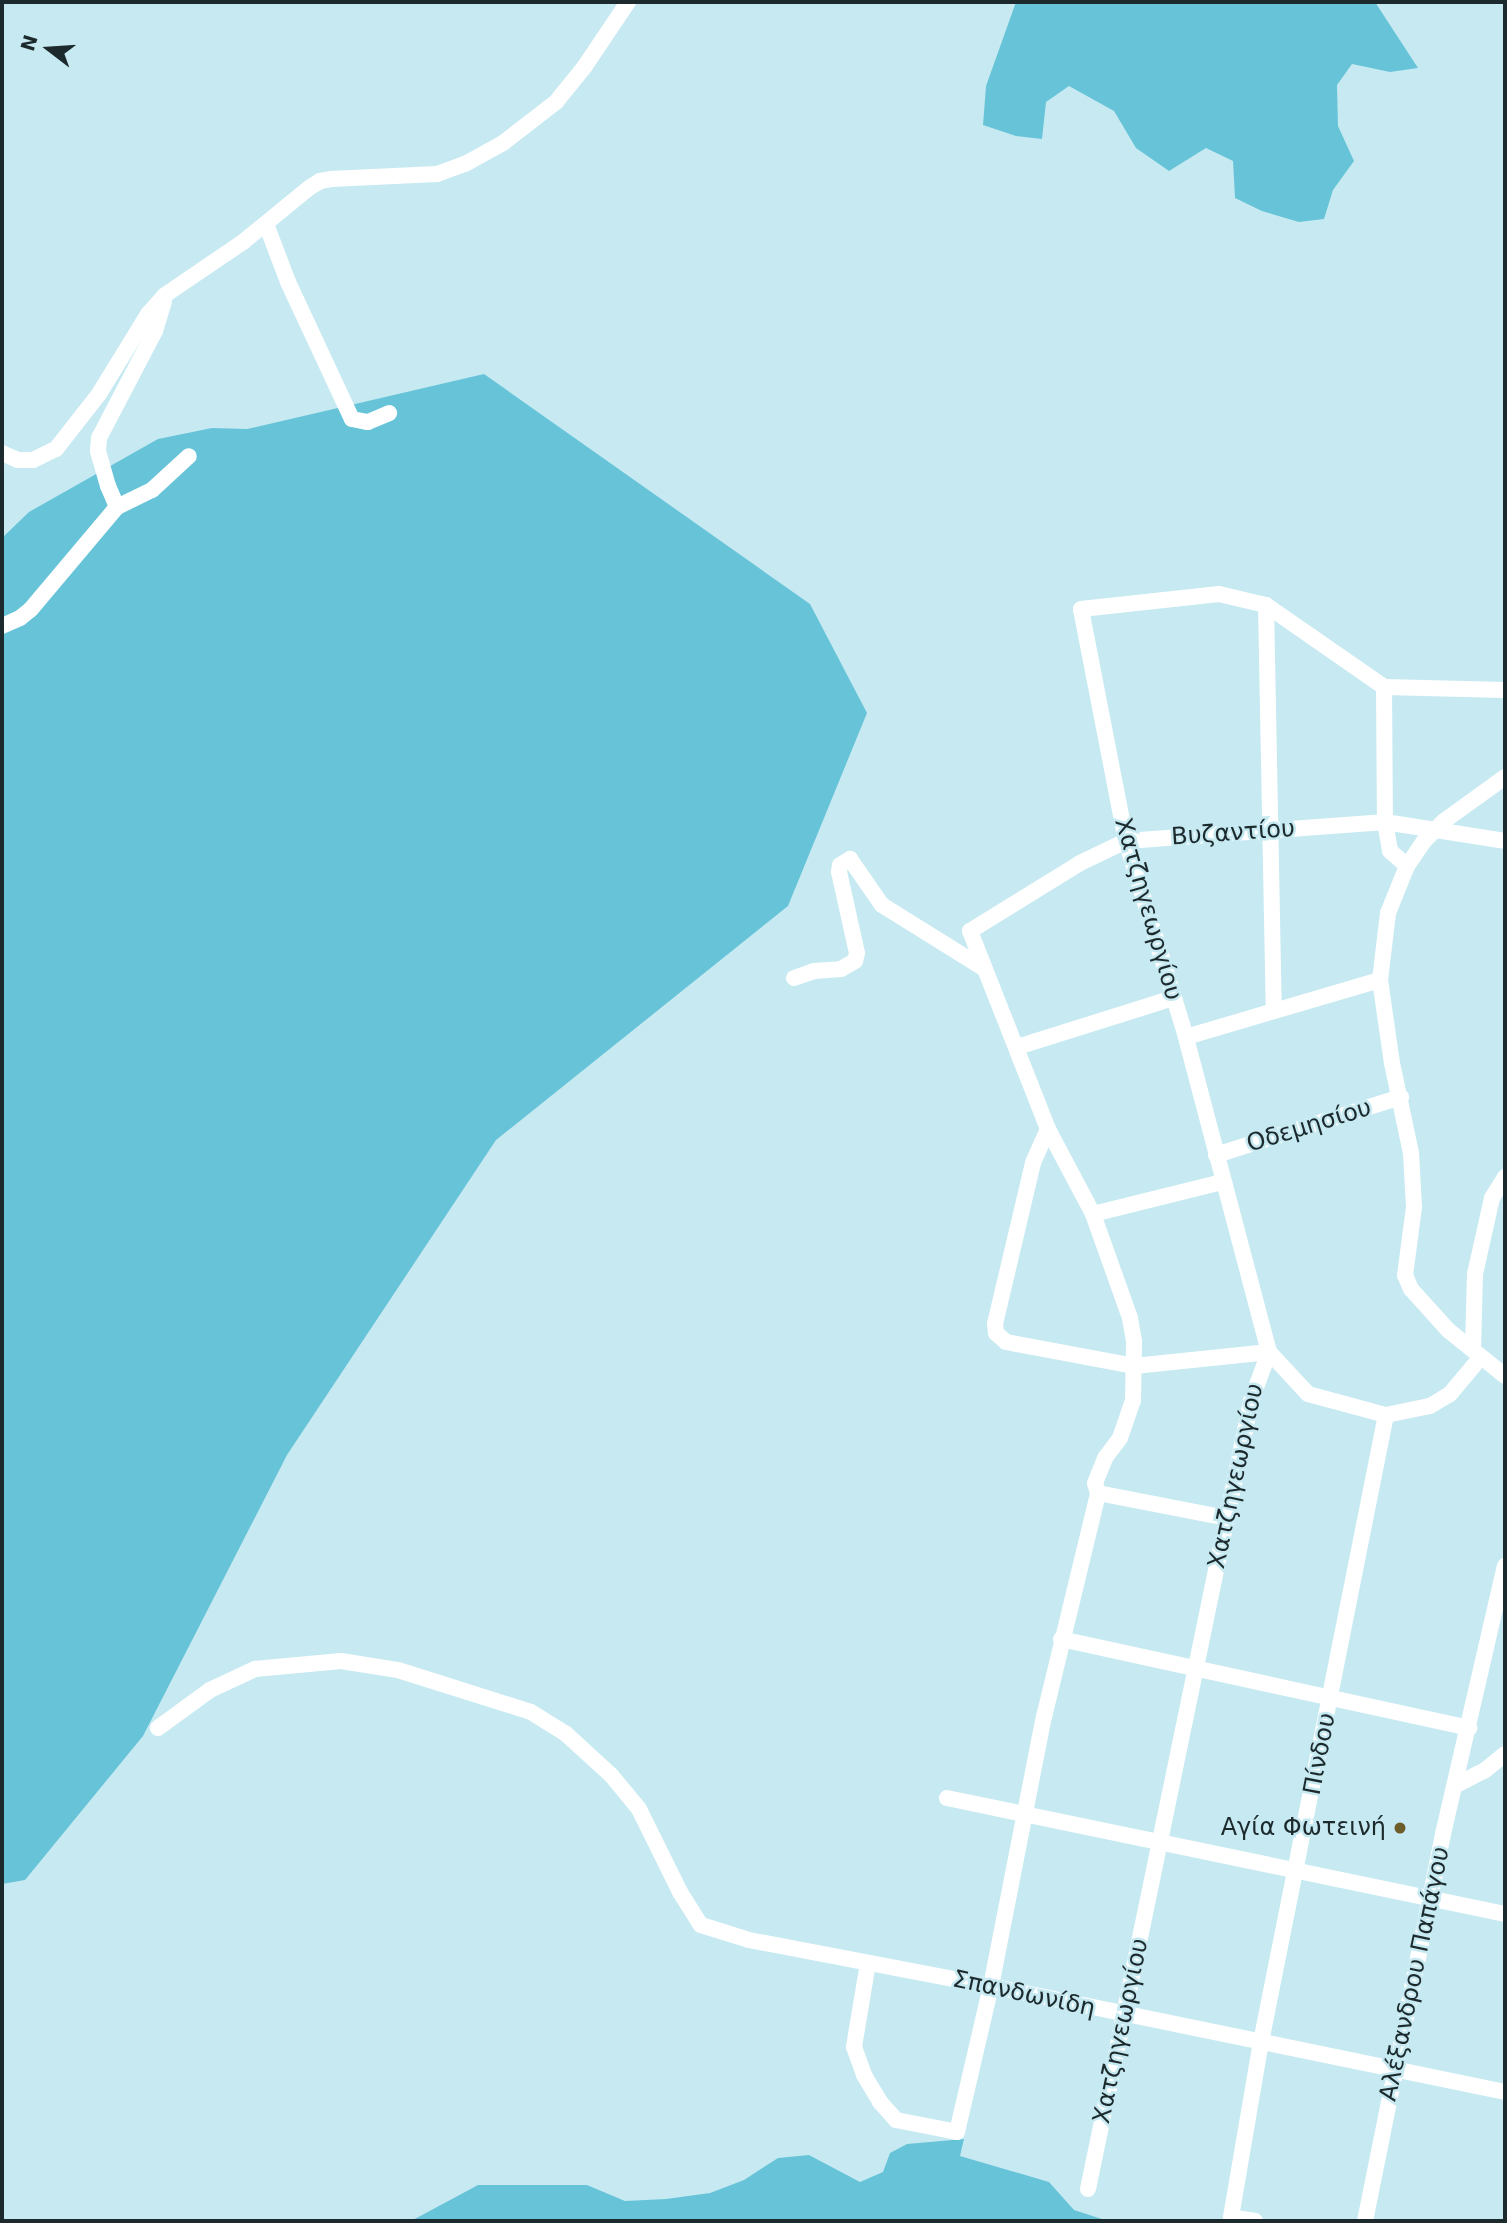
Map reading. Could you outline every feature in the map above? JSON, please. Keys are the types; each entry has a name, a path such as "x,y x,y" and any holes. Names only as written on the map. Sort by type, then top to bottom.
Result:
{"street":[{"path":"2,453 18,460 33,460 56,449 99,394 148,314 165,295 266,224 320,181 437,174 465,164 503,143 556,102 585,66 628,2"},
{"path":"266,224 288,282 352,419 368,422 389,413"},
{"path":"117,507 98,450 99,438 155,331 165,295"},
{"path":"2,626 31,609 117,507 152,490 189,456"},
{"name":"Χατζηγεωργίου","path":"1088,2189 1251,1401 1269,1352 1222,1182 1186,1037 1126,841 1081,609 1219,594 1266,605"},
{"path":"1266,605 1384,687 1505,690"},
{"path":"1266,605 1274,1011"},
{"path":"1384,687 1385,822 1390,851 1407,866"},
{"path":"1505,777 1436,829 1407,866 1388,913 1380,980 1392,1063 1411,1153 1414,1207 1405,1275 1411,1289 1424,1306 1505,1376"},
{"name":"Βυζαντίου","path":"985,969 970,931 1080,863 1126,841 1385,822 1505,841"},
{"path":"794,978 814,971 841,969 855,961 857,953 839,872 840,864 850,859 882,905 985,969 1048,1129 1093,1214 1130,1318 1134,1341 1130,1414 1120,1438 1104,1458 1095,1483 1098,1493 1062,1639 957,2132 897,2120 880,2102 864,2075 854,2048 868,1963"},
{"path":"1186,1037 1380,980"},
{"path":"1017,1047 1172,998"},
{"name":"Οδεμησίου","path":"1216,1155 1401,1097"},
{"path":"1048,1129 1032,1163 997,1314 996,1334 1006,1342 1134,1366 1269,1352 1308,1394 1386,1415 1430,1406 1450,1394 1477,1353 1475,1274 1492,1198 1505,1177"},
{"path":"1093,1214 1222,1182"},
{"name":"Πίνδου","path":"1255,2221 1231,2217 1261,2042 1386,1415"},
{"path":"1098,1493 1227,1518"},
{"name":"Αλέξανδρου Παπάγου","path":"1365,2221 1430,1898 1505,1566"},
{"path":"1062,1639 1469,1728"},
{"name":"Σπανδωνίδη","path":"158,1728 210,1690 256,1669 295,1663 341,1661 398,1670 495,1698 531,1712 565,1733 611,1775 639,1809 701,1926 749,1940 990,1986 1505,2092"},
{"path":"1456,1785 1484,1772 1505,1754"},
{"path":"947,1798 1161,1840 1505,1914"}],"shaded area":[{"path":"1016,2 1375,2 1418,68 1390,72 1352,64 1337,85 1338,126 1354,161 1333,190 1324,219 1299,222 1262,211 1235,198 1233,161 1206,148 1169,171 1136,148 1114,111 1069,86 1046,102 1042,139 1016,136 983,125 986,86"},
{"path":"484,374 810,604 867,713 788,906 496,1140 287,1455 143,1736 25,1880 2,1884 2,538 29,512 158,439 212,428 247,429"},
{"path":"964,2139 960,2156 1049,2182 1074,2210 1108,2221 411,2221 478,2185 587,2185 625,2201 666,2199 710,2193 744,2180 778,2158 809,2155 860,2182 883,2172 890,2153 907,2144"}],"place":[{"name":"Αγία Φωτεινή","path":"1400,1828"}]}
